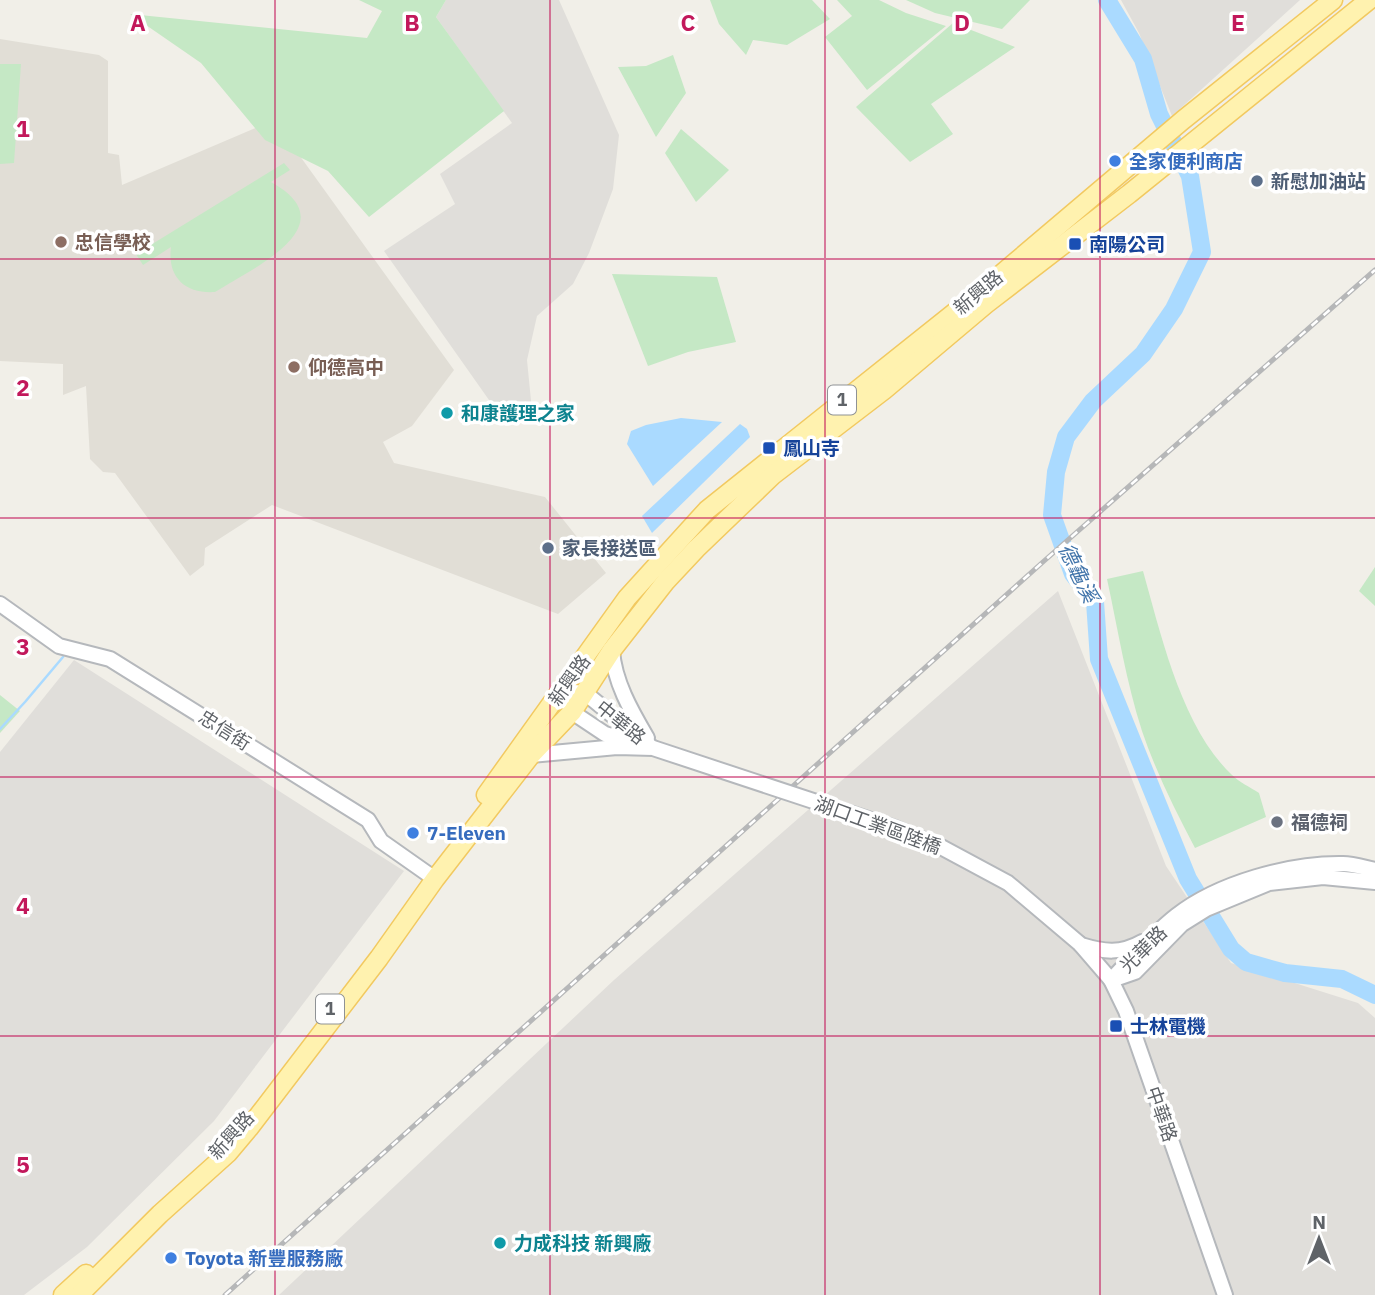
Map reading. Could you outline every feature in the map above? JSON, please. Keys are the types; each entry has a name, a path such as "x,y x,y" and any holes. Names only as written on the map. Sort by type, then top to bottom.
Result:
{"main road":[{"name":"新興路","path":"79,1295 160,1214 228,1153 249,1128 379,958 431,877 633,591 707,510 979,293 1183,120 1333,0"},
{"name":"新興路","path":"62,1295 167,1195 214,1157 240,1128 431,877 531,755 572,712 612,650 666,581 773,475 884,390 986,304 1369,0"}],"street":[{"name":"忠信街","path":"0,604 59,646 110,659 368,820 381,841 431,877"},
{"path":"612,650 616,677 653,748"},
{"name":"中華路","path":"562,691 585,693 653,748"},
{"name":"中華路","path":"562,691 572,712 606,734 653,748"},
{"path":"531,755 617,747 653,748"},
{"name":"湖口工業區陸橋","path":"653,748 895,828 941,847 1008,883 1080,944"},
{"name":"光華路","path":"1111,980 1178,914 1199,908 1271,872 1345,864 1375,870"},
{"name":"光華路","path":"1214,900 1269,883 1323,877 1375,882"},
{"name":"光華路","path":"1111,980 1135,972 1199,908"},
{"path":"1080,944 1100,951 1123,951 1152,937"},
{"name":"中華路","path":"1080,944 1111,980 1126,1011 1225,1295"}],"shaded area":[{"path":"446,0 559,0 619,135 613,189 589,253 573,284 537,316 527,360 532,411 501,417 384,251 455,204 440,174 512,123 436,17"},
{"path":"1121,0 1300,0 1172,116 1139,33"},
{"name":"仰德高中","path":"0,39 99,55 108,61 108,153 119,155 122,185 274,120 454,370 412,426 383,442 394,463 545,497 606,573 558,614 272,505 205,548 204,565 190,576 115,473 103,472 90,459 86,386 63,395 63,364 0,361"},
{"path":"1058,591 1166,866 1231,963 1358,1003 1375,1018 1375,1295 279,1295 614,980"},
{"path":"74,660 404,871 214,1121 87,1247 24,1295 0,1295 0,752"}],"green space":[{"path":"359,0 446,0 436,17 504,111 369,217 328,171 265,140 201,63 130,14 367,38 382,11"},
{"path":"710,0 812,0 830,19 787,45 753,40 746,55 719,24"},
{"path":"837,0 879,0 906,13 946,26 867,90 825,37 852,16"},
{"path":"906,0 1030,0 1002,29 935,13"},
{"path":"953,23 1015,47 931,104 953,134 910,162 856,107"},
{"path":"673,55 686,93 656,137 618,67 646,66"},
{"path":"0,64 21,64 14,163 0,164"},
{"path":"681,129 729,170 696,202 665,153"},
{"path":"284,163 290,170 271,182 293,198 300,214 298,229 270,258 215,292 195,290 180,282 172,267 171,247 143,265 136,254"},
{"path":"612,274 717,277 736,342 688,352 648,366"},
{"path":"1375,567 1375,606 1359,591"},
{"path":"1143,571 1166,651 1187,707 1215,755 1235,778 1259,793 1266,817 1195,848 1166,791 1142,731 1107,579"},
{"path":"0,695 20,711 0,733"}],"water":[{"path":"681,418 722,422 653,486 627,444 631,431"},
{"path":"740,424 747,429 750,437 652,533 642,516"}],"waterway":[{"name":"德龜溪","path":"1107,0 1143,59 1159,114 1190,176 1202,252 1174,309 1143,354 1093,401 1066,437 1056,472 1052,515 1073,574 1095,602 1099,659 1188,879 1231,949 1246,962 1285,973 1342,979 1375,995"},
{"path":"0,729 63,657"}],"railway":[{"path":"225,1295 1044,561 1375,270"}],"place":[{"name":"全家便利商店","path":"1115,161"},
{"name":"新慰加油站","path":"1257,181"},
{"name":"忠信學校","path":"61,242"},
{"name":"南陽公司","path":"1075,244"},
{"name":"仰德高中","path":"294,367"},
{"name":"和康護理之家","path":"447,413"},
{"name":"鳳山寺","path":"769,448"},
{"name":"家長接送區","path":"548,548"},
{"name":"福德祠","path":"1277,822"},
{"name":"7-Eleven","path":"413,833"},
{"name":"士林電機","path":"1116,1026"},
{"name":"力成科技 新興廠","path":"500,1243"},
{"name":"Toyota 新豐服務廠","path":"171,1258"}]}
